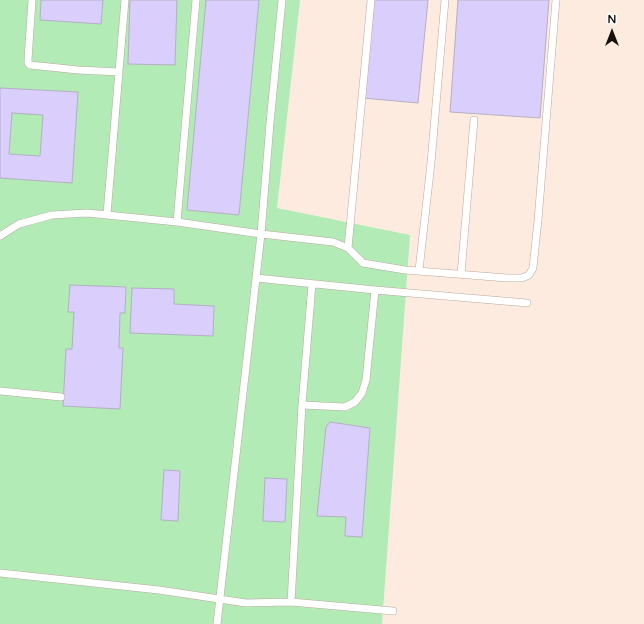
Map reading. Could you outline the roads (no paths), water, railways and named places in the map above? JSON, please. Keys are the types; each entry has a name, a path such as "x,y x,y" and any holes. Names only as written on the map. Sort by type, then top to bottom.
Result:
{"lane":[{"path":"32,0 28,60 30,65 118,72"},
{"path":"107,214 125,0"},
{"path":"177,222 196,0"},
{"path":"217,624 261,234 282,0"},
{"path":"348,248 371,0"},
{"path":"419,270 431,163 445,0"},
{"path":"0,236 19,224 52,215 87,213 107,214 334,242 348,248 363,263 405,270 522,278 529,275 533,268 539,213 556,0"},
{"path":"461,274 474,120"},
{"path":"256,278 527,303"},
{"path":"291,602 302,405 312,284"},
{"path":"302,405 345,407 355,402 362,393 366,380 375,290"},
{"path":"0,391 61,397"},
{"path":"0,573 159,590 246,602 291,602 393,610"}]}
